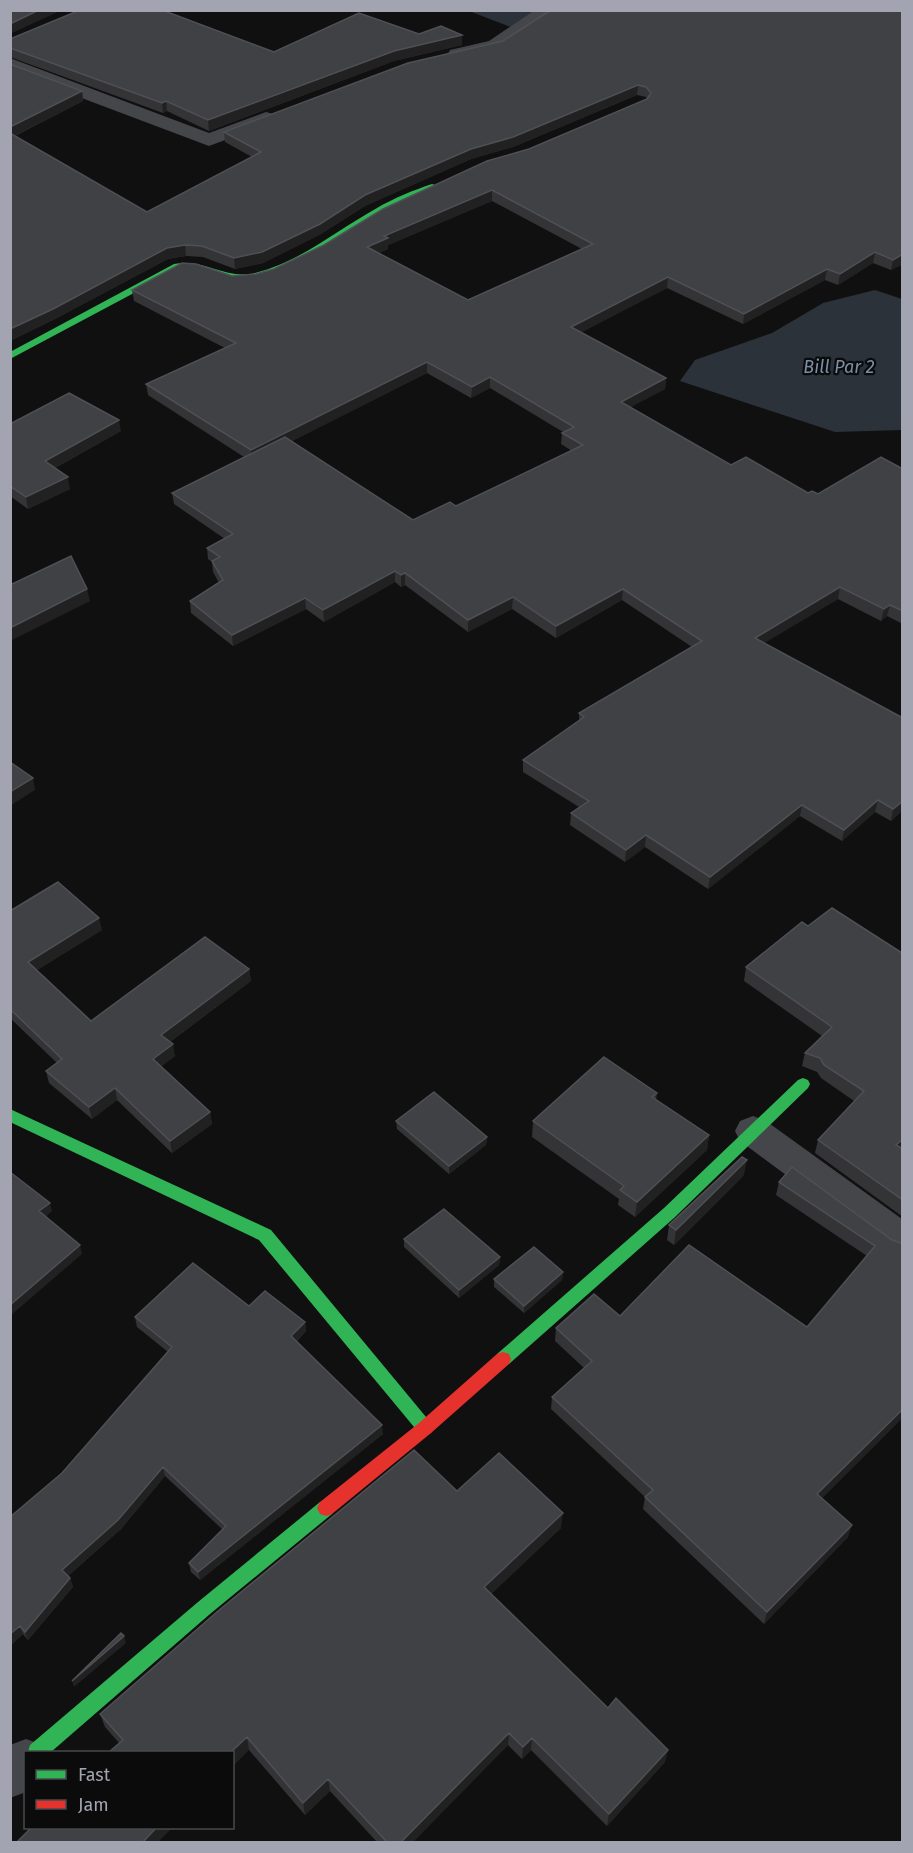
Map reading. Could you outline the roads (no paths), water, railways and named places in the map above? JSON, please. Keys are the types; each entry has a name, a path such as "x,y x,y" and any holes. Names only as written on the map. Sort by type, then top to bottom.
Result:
{"street":[{"path":"438,59 495,45 530,24 547,10"},
{"path":"10,64 209,140 286,110"},
{"path":"10,356 177,266 188,263 202,264 228,278 243,278 265,272 374,213 448,180"},
{"path":"38,1751 204,1608 425,1428 669,1213 802,1084"},
{"path":"10,1115 265,1235 425,1428"},
{"path":"753,1131 903,1240"},
{"path":"10,1775 24,1764"}],"water":[{"path":"469,11 540,11 513,28"},
{"name":"Bill Par 2","path":"875,290 902,299 902,430 835,432 680,381 695,360 772,333 823,303"}]}
